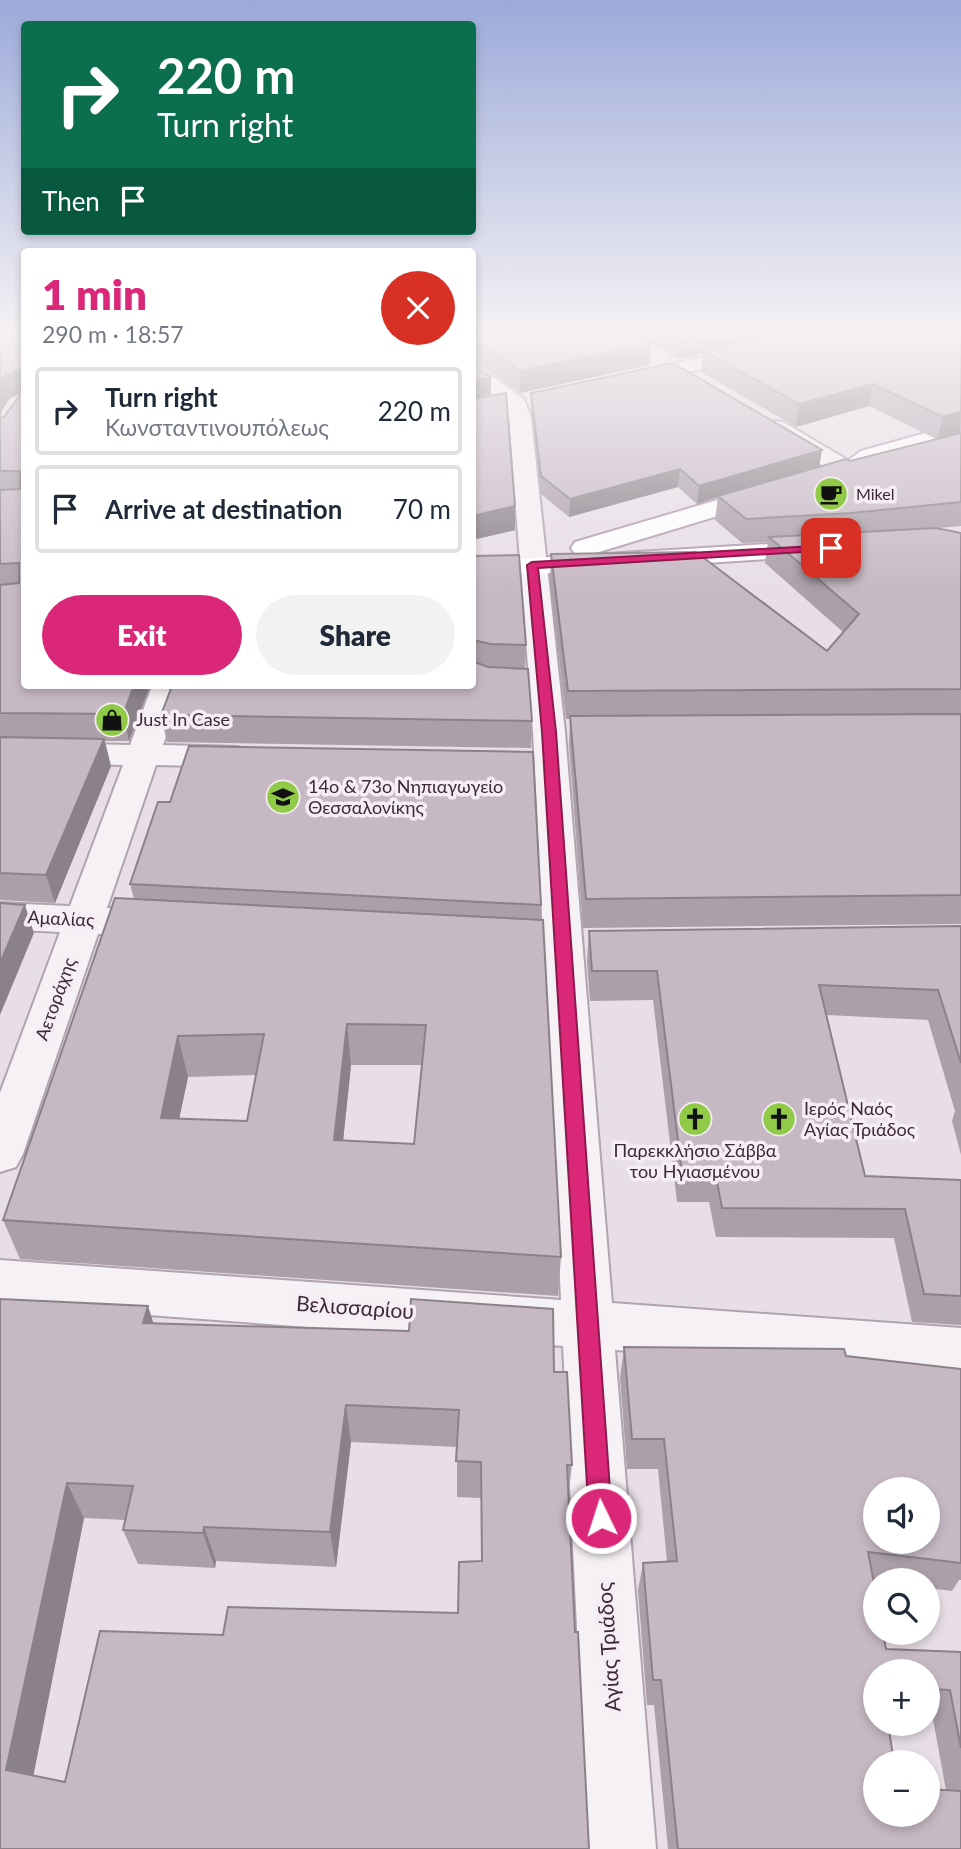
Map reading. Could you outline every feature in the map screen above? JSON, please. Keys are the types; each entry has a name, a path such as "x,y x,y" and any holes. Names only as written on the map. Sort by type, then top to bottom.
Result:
{"main road":[{"path":"847,470 869,456 961,430"},
{"path":"818,479 961,443"},
{"path":"532,565 791,486"},
{"path":"476,570 845,547"}],"street":[{"name":"Αγίας Τριάδος","path":"520,419 550,746 622,1849"},
{"path":"762,419 847,470"},
{"path":"510,683 544,684"},
{"name":"Αετοράχης","path":"0,1154 167,689"},
{"path":"0,752 265,757"},
{"name":"Αμαλίας","path":"0,916 194,926"},
{"name":"Βελισσαρίου","path":"0,1282 961,1352"}],"building":[{"path":"0,419 21,419 21,689 133,689 123,714 0,713 0,585 19,583 19,563 0,564 0,490 20,489 20,471 0,471"},
{"path":"476,419 508,419 515,506 476,515"},
{"path":"534,419 769,419 822,450 699,486 680,469 570,499 541,476"},
{"path":"961,433 961,502 851,513 746,519 718,496 846,459 850,461"},
{"path":"936,528 961,533 961,689 568,691 551,554 696,552 827,651 859,614 769,537"},
{"path":"519,555 526,645 476,641 476,556"},
{"path":"476,662 488,667 528,669 532,721 161,715 171,689 476,689"},
{"path":"961,714 961,895 586,899 570,716"},
{"path":"0,737 104,739 46,875 0,873"},
{"path":"189,746 533,752 541,905 130,884 158,802 170,802"},
{"path":"115,898 543,920 561,1257 3,1220","holes":["347,1024 426,1025 414,1144 334,1140","264,1034 247,1121 161,1118 178,1036"]},
{"path":"0,903 25,905 0,963"},
{"path":"961,926 961,1063 938,990 819,985 865,1176 961,1180 961,1296 924,1294 905,1209 722,1208 715,1172 682,1173 657,971 592,971 589,931"},
{"path":"0,1299 148,1306 143,1323 409,1331 411,1299 553,1309 554,1372 567,1372 572,1465 567,1465 589,1849 0,1849","holes":["346,1405 459,1410 456,1461 481,1462 482,1561 459,1562 458,1613 228,1607 223,1635 100,1631 65,1782 6,1770 67,1483 133,1486 123,1530 203,1533 204,1527 330,1532"]},
{"path":"624,1347 844,1349 846,1356 961,1369 961,1563 885,1554 940,1554 940,1477 863,1477 863,1554 868,1554 871,1568 863,1568 863,1645 885,1645 886,1649 961,1652 961,1748 950,1690 940,1690 940,1659 863,1659 863,1736 890,1736 892,1750 863,1750 863,1827 940,1827 940,1790 961,1791 961,1849 678,1849 661,1680 653,1680 643,1563 677,1561 664,1439 632,1439"}],"place":[{"name":"Mikel","path":"831,494"},
{"name":"Just In Case","path":"112,720"},
{"name":"14ο & 73ο Νηπιαγωγείο Θεσσαλονίκης","path":"283,797"},
{"name":"Παρεκκλήσιο Σάββα του Ηγιασμένου","path":"695,1119"},
{"name":"Ιερός Ναός Αγίας Τριάδος","path":"779,1119"}],"route":[{"path":"601,1518 549,732 532,565 831,548"}]}
